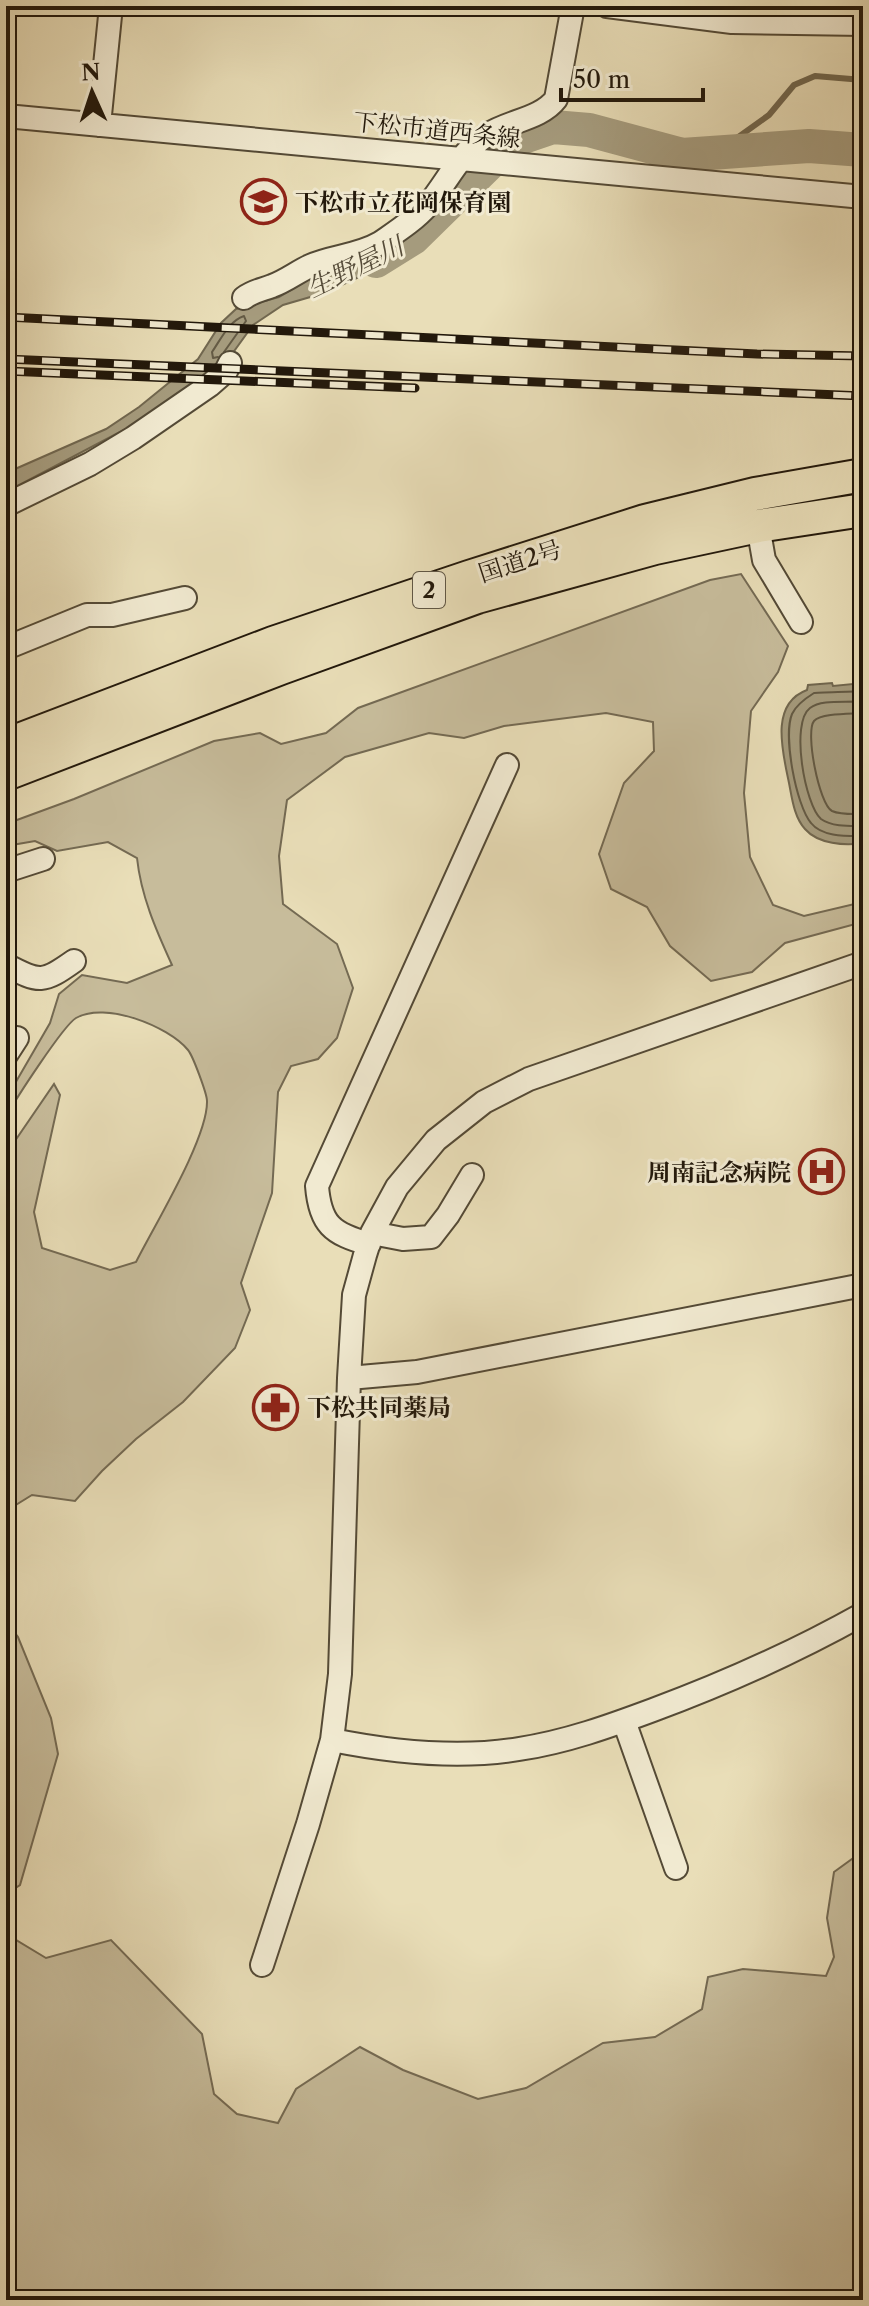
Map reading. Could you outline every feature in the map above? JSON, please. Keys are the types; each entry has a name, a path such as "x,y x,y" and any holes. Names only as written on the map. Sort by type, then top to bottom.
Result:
{"highway":[{"name":"国道2号","path":"6,745 273,643 645,521 755,494 863,475"},
{"name":"国道2号","path":"6,774 477,597 655,548 758,526 863,510"}],"street":[{"path":"99,125 111,6"},
{"path":"244,298 250,293 275,286 312,265 351,255 377,244 409,223 428,205 486,136 517,120 549,109 556,99 573,6"},
{"path":"607,6 703,12 732,22 863,24"},
{"name":"下松市道西条線","path":"6,116 863,197"},
{"path":"6,505 90,464 133,438 210,385 226,371 230,363"},
{"path":"758,526 764,560 801,622"},
{"path":"6,648 87,615 112,615 185,598"},
{"path":"472,1175 431,1237 353,1240 331,1227 319,1211 317,1186 507,765"},
{"path":"6,871 43,859"},
{"path":"6,965 34,980 48,979 74,961"},
{"path":"262,1965 332,1740 340,1674 354,1295 370,1238 397,1187 436,1140 484,1102 529,1079 863,963"},
{"path":"349,1378 417,1372 863,1285"},
{"path":"332,1740 445,1753 517,1749 573,1738 715,1687 801,1648 863,1614"},
{"path":"624,1721 676,1868"}],"shaded area":[{"path":"741,574 788,646 778,672 751,711 744,793 750,857 773,905 804,916 863,902 863,922 785,943 752,972 711,981 670,946 647,907 611,889 599,854 624,783 654,751 653,722 606,713 504,726 464,738 429,733 345,757 287,800 279,856 283,904 337,944 353,988 337,1038 318,1059 291,1066 278,1092 272,1193 241,1283 250,1310 235,1348 183,1402 136,1439 75,1501 32,1495 6,1511 6,1154 54,1084 60,1095 34,1212 42,1248 110,1270 136,1262 190,1159 205,1117 207,1101 193,1060 179,1041 151,1025 103,1012 76,1018 70,1024 6,1117 6,1099 50,1023 59,994 82,975 127,983 172,965 146,899 137,858 108,842 57,851 35,841 6,846 6,824 214,741 260,733 281,744 326,733 358,708 710,580"},
{"path":"6,1621 18,1637 51,1718 58,1754 20,1885 6,1894"},
{"path":"863,1851 863,2300 6,2300 6,1925 8,1935 46,1958 111,1940 202,2034 214,2094 237,2114 278,2123 296,2089 360,2047 403,2070 478,2099 526,2088 603,2043 655,2037 702,2009 708,1977 743,1969 826,1976 834,1957 827,1918 834,1872"}],"water":[{"path":"413,238 390,263 324,293 283,305 253,325 232,354 158,412 6,492 6,473 106,429 139,407 198,359 221,323 236,309 279,297 319,273 369,259"},
{"path":"832,683 833,686 863,683 863,843 832,843 817,838 805,829 794,807 784,758 782,730 787,706 807,690 808,685"}],"waterway":[{"path":"716,153 769,115 794,85 815,76 863,80"},
{"name":"生野屋川","path":"376,261 413,238 512,141 553,127 589,130 682,155 809,146 863,150"}],"railway":[{"path":"6,317 757,354 863,356"},
{"path":"6,359 863,396"},
{"path":"6,371 415,388"}],"place":[{"name":"下松市立花岡保育園","path":"264,202"},
{"name":"周南記念病院","path":"822,1172"},
{"name":"下松共同薬局","path":"276,1407"}]}
